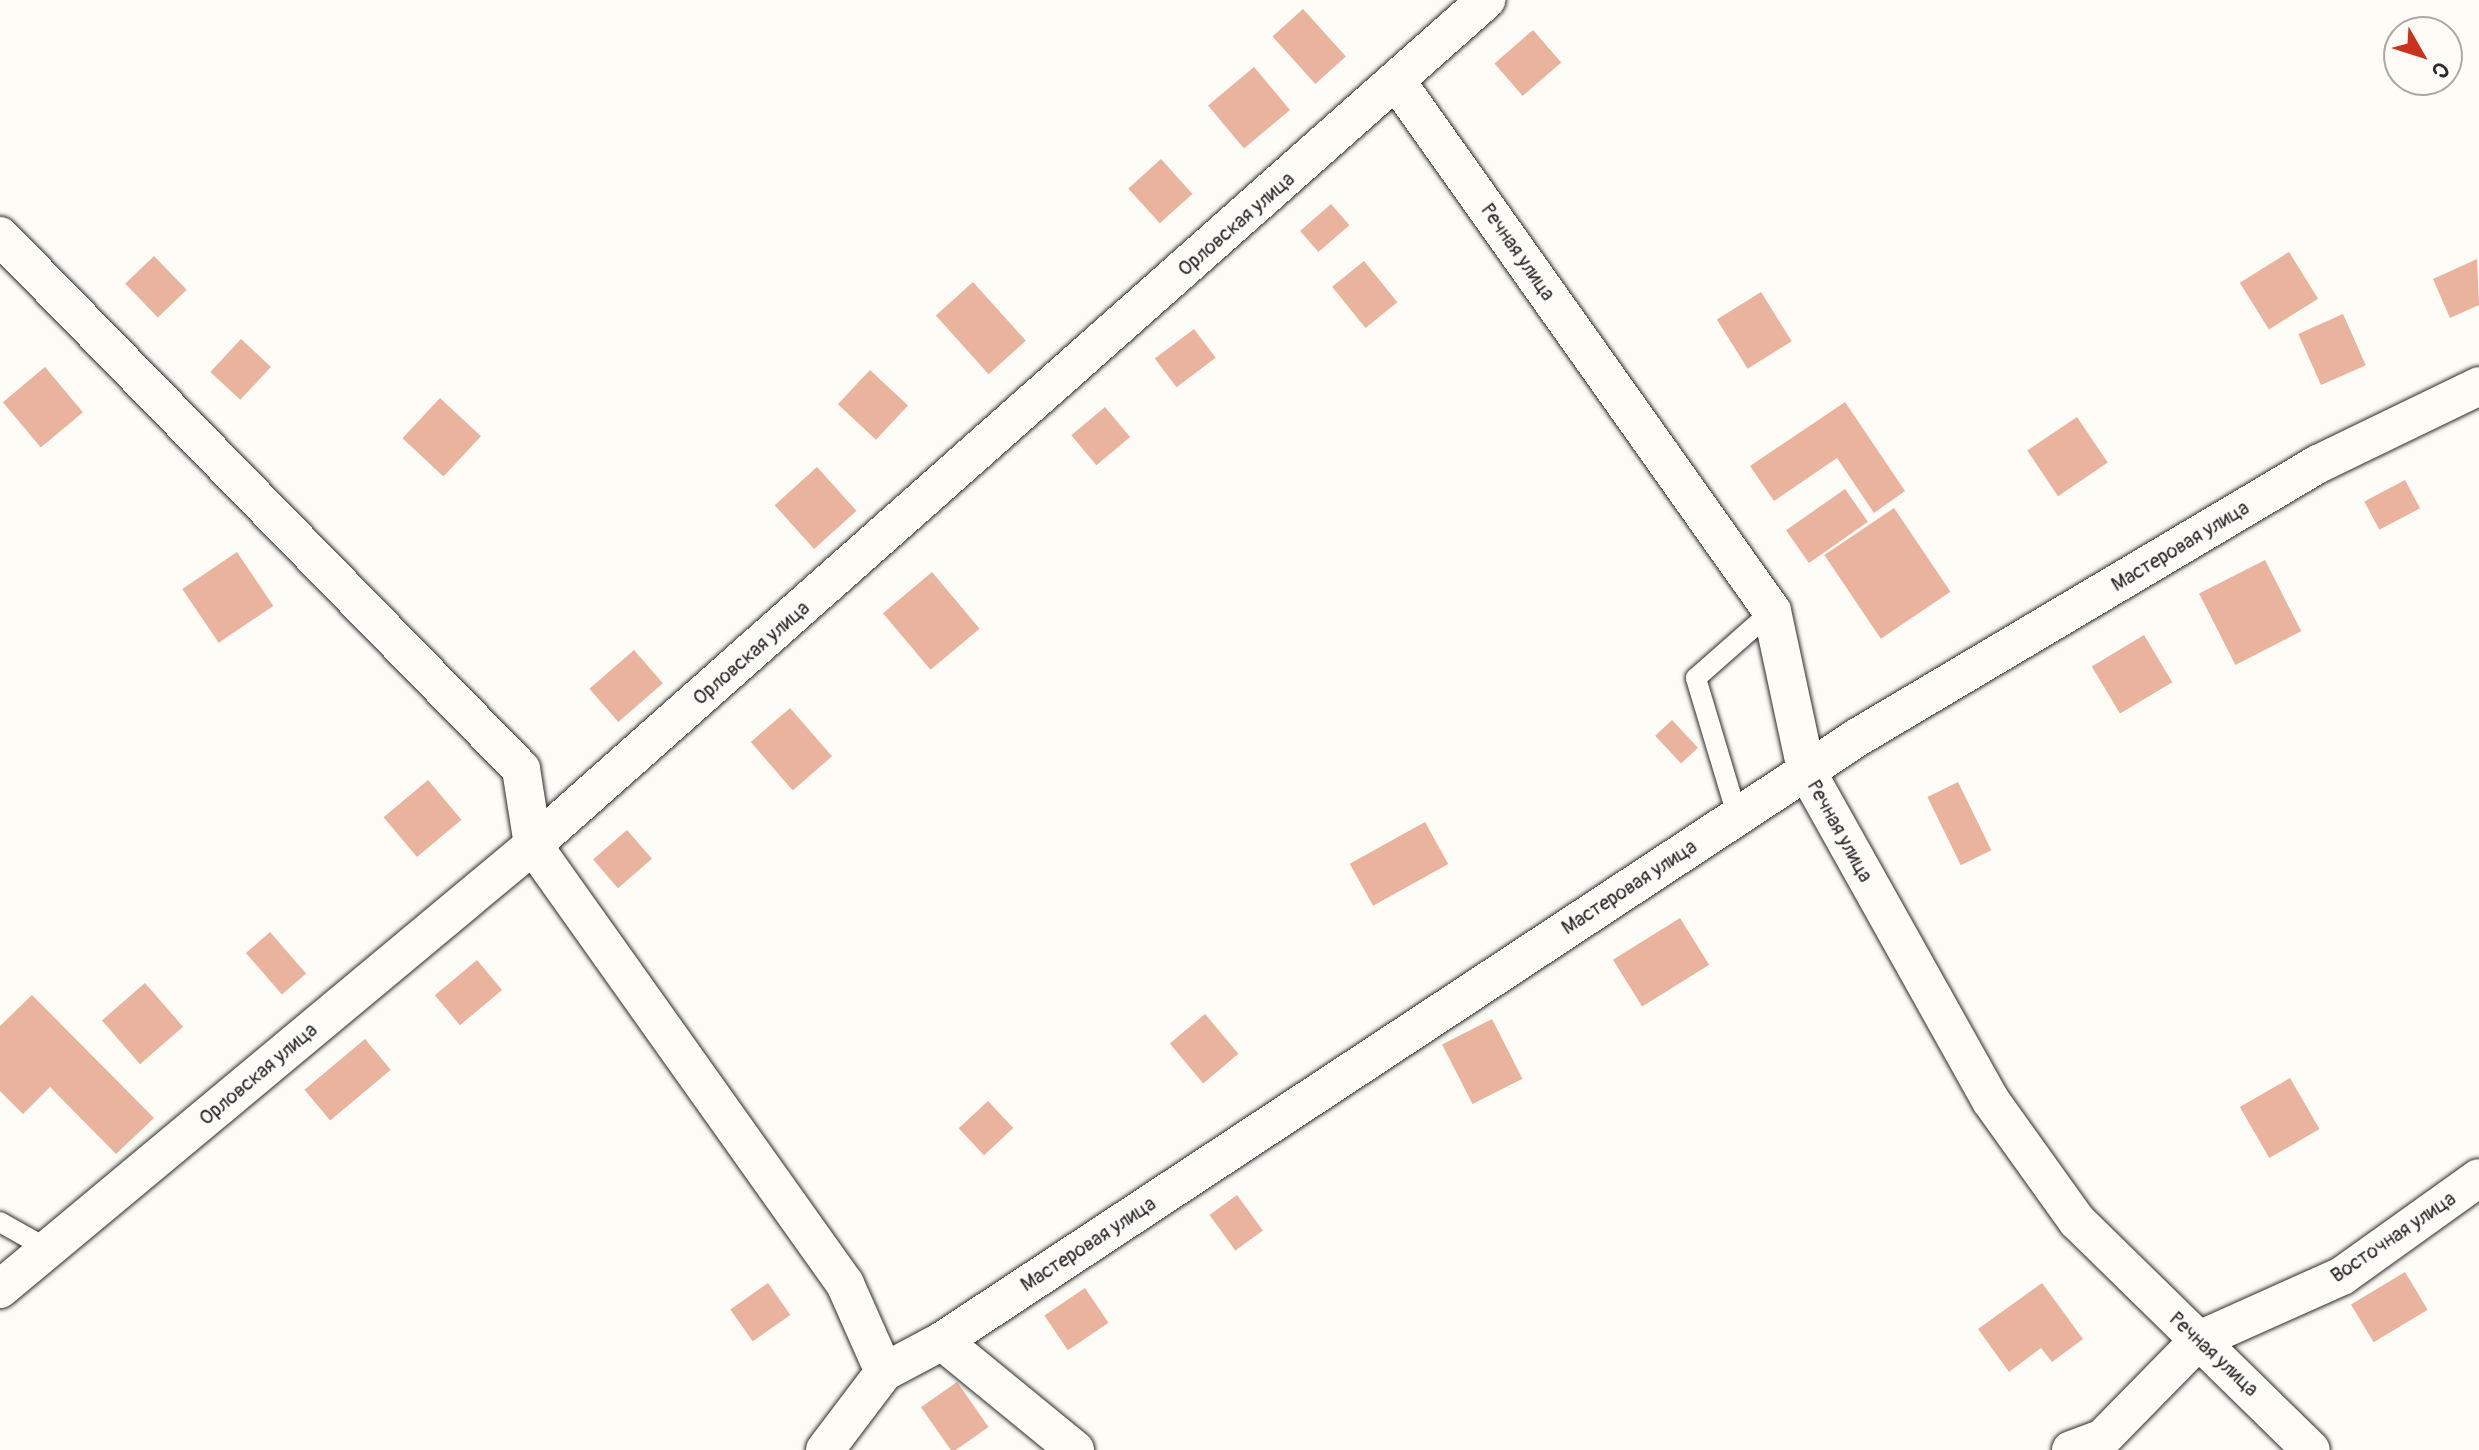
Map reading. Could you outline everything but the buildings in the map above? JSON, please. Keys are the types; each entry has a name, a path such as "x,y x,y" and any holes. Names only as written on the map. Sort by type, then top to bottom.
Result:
{"street":[{"name":"Орловская улица","path":"0,1289 533,845 1486,0"},
{"name":"Речная улица","path":"1397,82 1772,611 1806,770 1991,1101 2077,1221 2276,1411 2311,1450"},
{"path":"0,236 521,769 533,845 845,1284 884,1372"},
{"name":"Мастеровая улица","path":"825,1450 884,1372 942,1341 1806,770 2318,464 2479,386"},
{"name":"Восточная улица","path":"2071,1450 2102,1439 2199,1340 2342,1276 2479,1178"},
{"path":"942,1341 1075,1450"},
{"path":"2276,1411 2286,1450"}],"lane":[{"path":"1737,815 1696,678 1772,611"},
{"path":"0,1222 48,1249"}]}
